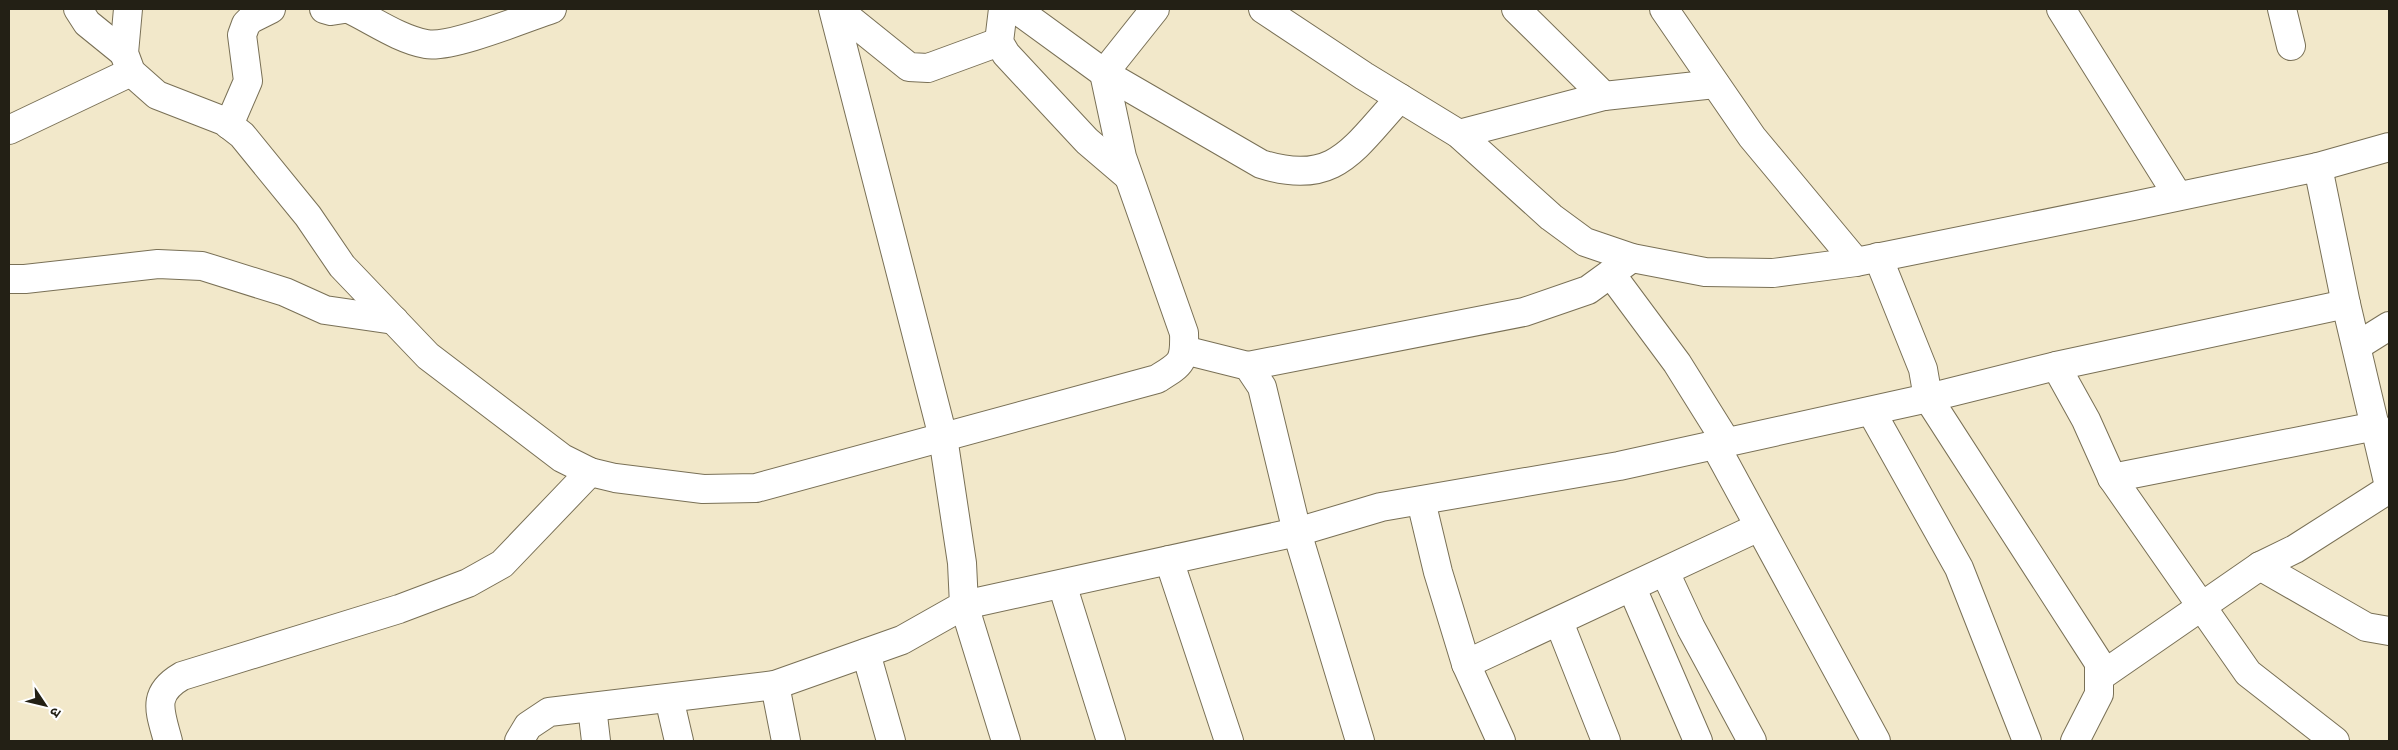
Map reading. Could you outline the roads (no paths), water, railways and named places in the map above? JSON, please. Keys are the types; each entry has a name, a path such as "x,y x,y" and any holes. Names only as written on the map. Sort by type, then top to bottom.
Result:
{"street":[{"path":"78,9 87,23 157,95 229,125 242,134 308,216 342,266 428,356 562,458 590,472 615,478 703,489 756,488 1157,379 1179,366 1184,350 1184,333 1122,157 1104,73"},
{"path":"127,62 128,9"},
{"path":"229,125 248,81 242,35 246,24 251,19 270,9"},
{"path":"324,9 331,11 344,9"},
{"path":"350,9 403,36 428,44 449,43 552,9"},
{"path":"835,9 909,67 928,68 999,42"},
{"path":"835,9 943,437 962,563 964,605 1006,741"},
{"path":"1003,9 999,42 1006,54 1087,141 1128,176"},
{"path":"1016,9 1104,73 1262,164 1286,172 1317,171 1342,160 1400,98"},
{"path":"1104,73 1155,9"},
{"path":"1263,9 1459,134 1551,217 1621,266 1721,444 1759,527 1876,741"},
{"path":"1516,9 1604,96"},
{"path":"1664,9 1752,137 1867,259 1924,369 1928,398 2099,663 2101,676 2099,694 2074,741"},
{"path":"2061,9 2178,196"},
{"path":"2282,9 2292,46"},
{"path":"9,130 127,62"},
{"path":"1459,134 1604,96 1716,84"},
{"path":"1184,350 1248,366 1524,312 1588,290 1621,266 1705,272 1773,273 1867,259 2178,196 2318,166 2389,148"},
{"path":"2101,676 2260,566 2295,549 2389,488 2358,346 2346,304 2318,166"},
{"path":"9,278 25,279 158,264 202,266 285,292 325,310 394,320"},
{"path":"519,741 528,726 549,712 775,685 902,640 964,605 1297,532 1381,507 1619,466 1928,398 2056,366 2346,304"},
{"path":"2358,346 2389,326"},
{"path":"1248,366 1262,387 1297,532 1360,741"},
{"path":"2056,366 2086,420 2112,478 2200,607 2248,673 2335,741"},
{"path":"1871,410 1959,568 2027,741"},
{"path":"2112,478 2376,426"},
{"path":"168,741 159,700 168,684 182,676 399,609 468,583 502,564 590,472"},
{"path":"1421,501 1438,572 1466,664 1501,741"},
{"path":"1466,664 1759,527"},
{"path":"1170,560 1229,741"},
{"path":"2260,566 2366,627 2389,631"},
{"path":"1665,572 1691,628 1752,741"},
{"path":"1062,584 1111,741"},
{"path":"1632,588 1698,741"},
{"path":"1559,622 1606,741"},
{"path":"866,653 891,741"},
{"path":"775,685 786,741"},
{"path":"669,698 679,741"},
{"path":"592,707 596,741"}]}
